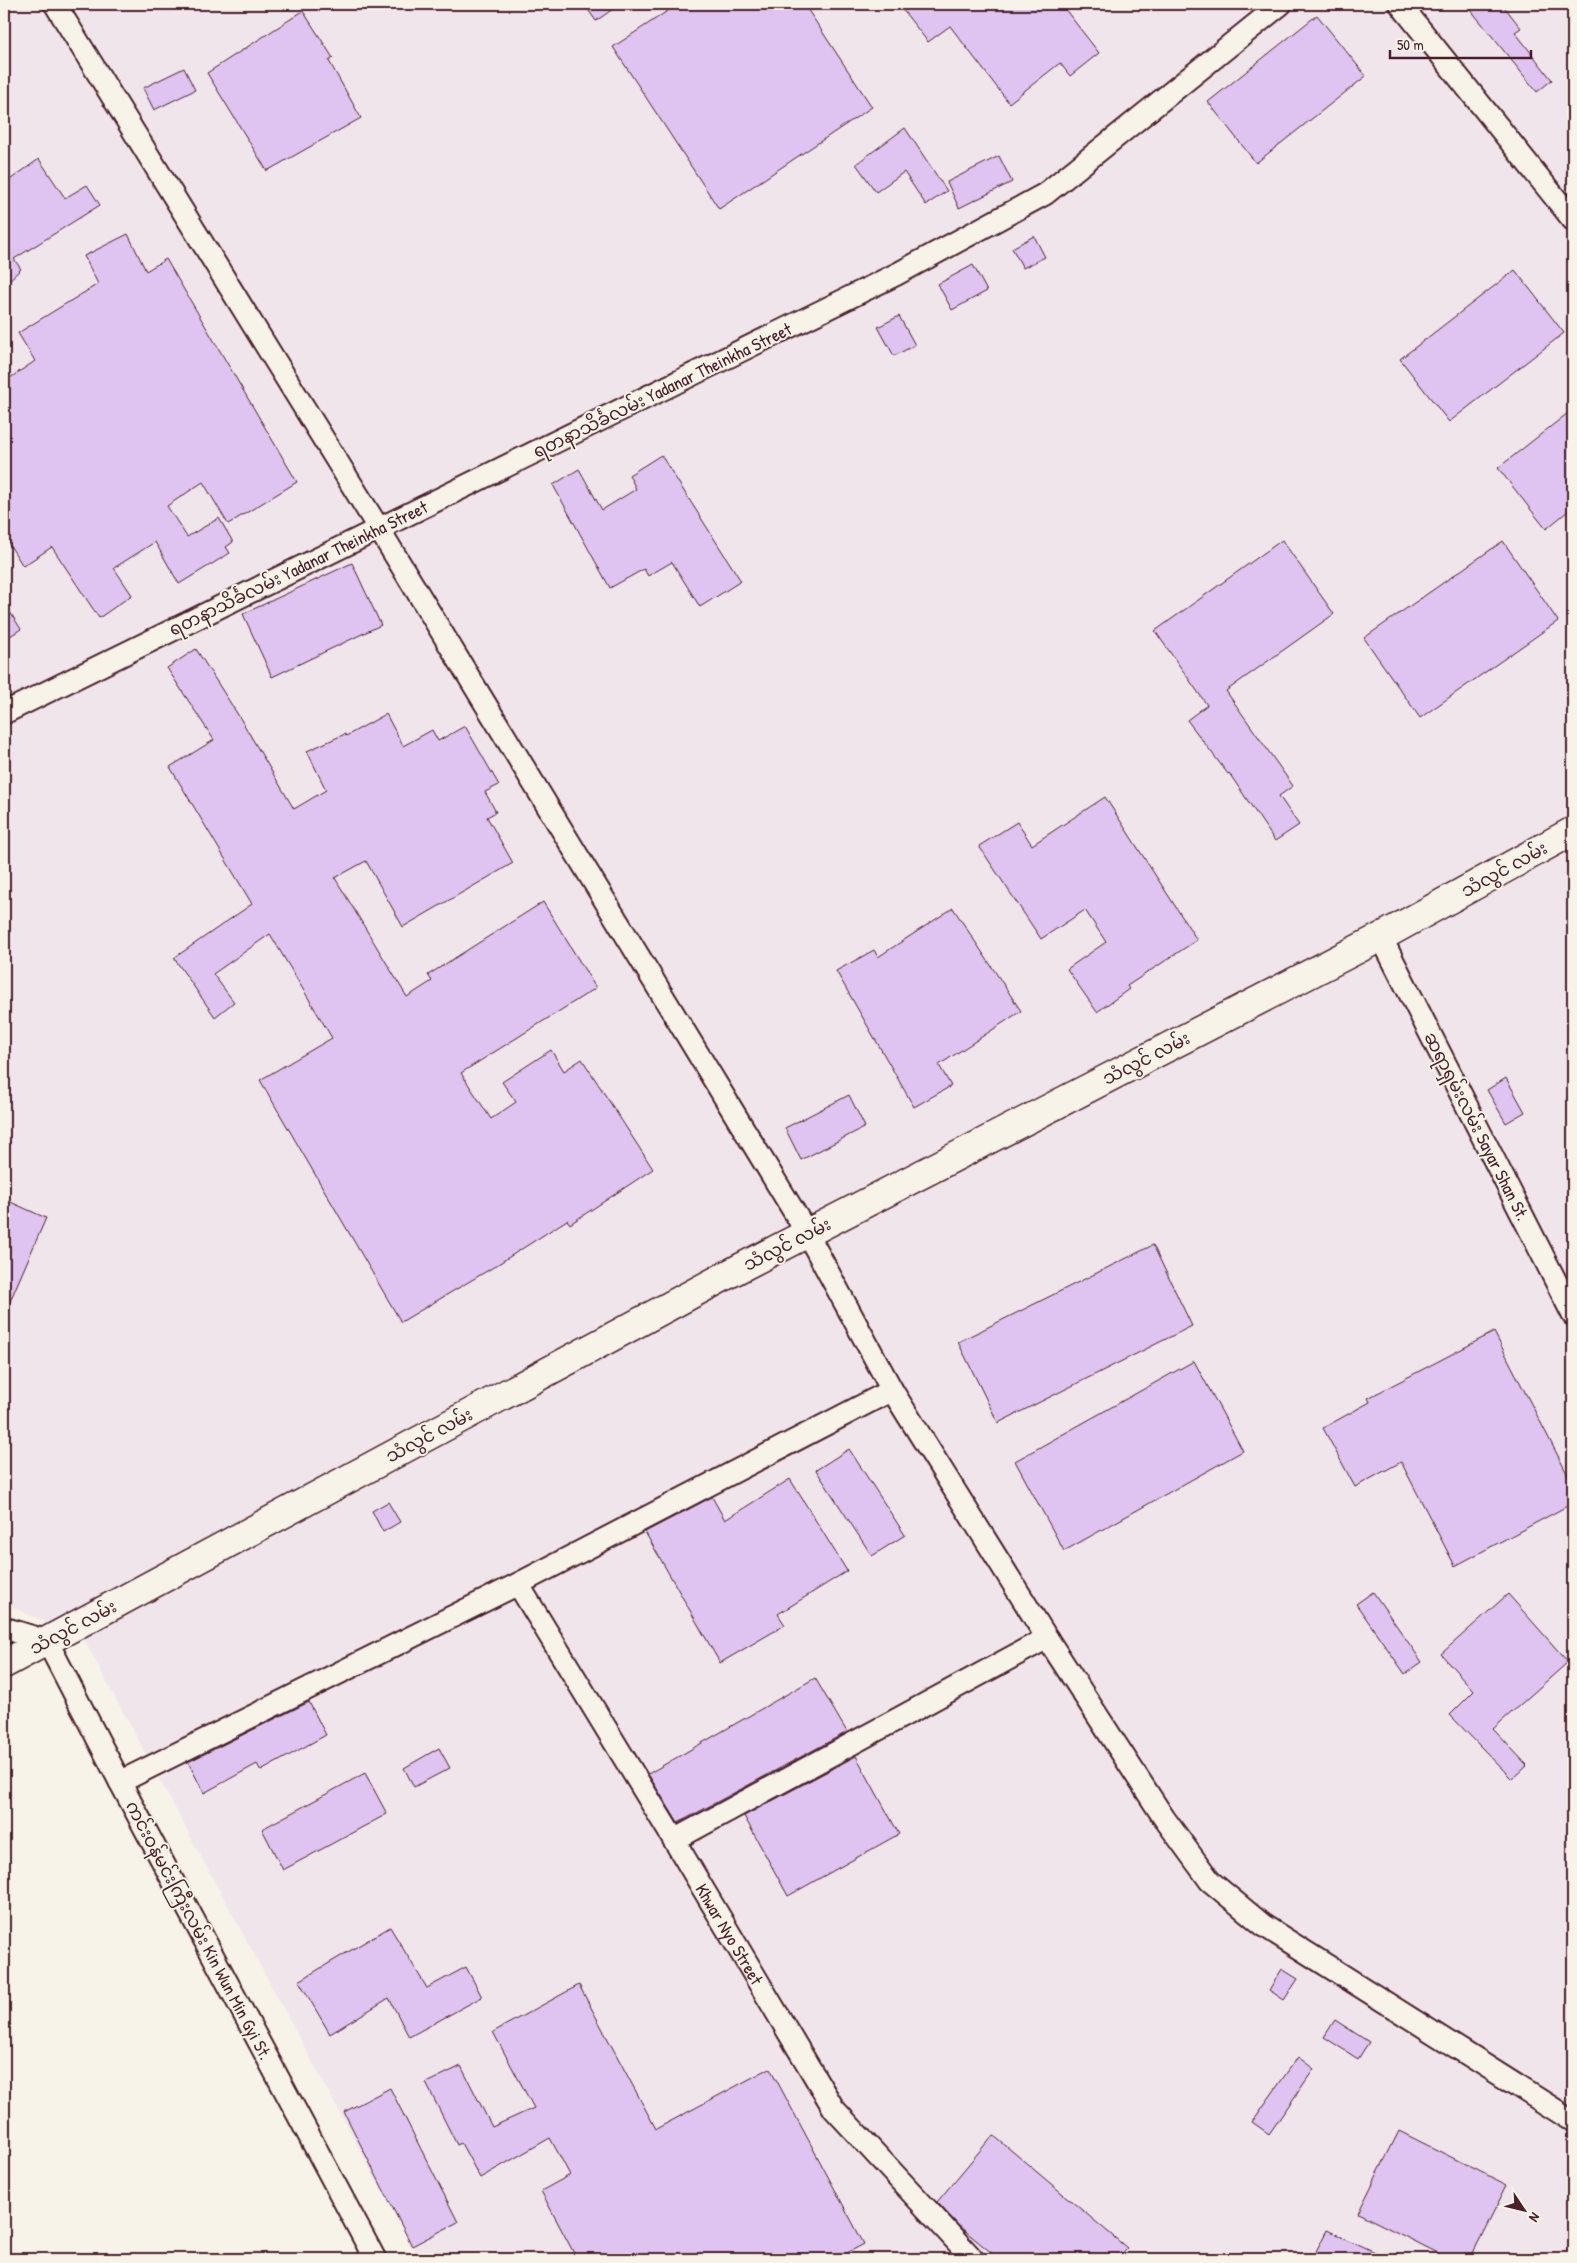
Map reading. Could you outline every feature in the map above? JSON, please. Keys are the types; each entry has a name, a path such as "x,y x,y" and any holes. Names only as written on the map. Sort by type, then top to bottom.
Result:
{"street":[{"path":"55,4 379,529 807,1233 892,1390 1047,1638 1164,1818 1210,1881 1263,1926 1573,2121"},
{"name":"ရတနာသိင်္ခလမ်း Yadanar Theinkha Street","path":"4,713 897,274 1046,194 1280,4"},
{"path":"1400,4 1573,220"},
{"name":"သံလွင် လမ်း","path":"4,1664 807,1233 1380,937 1573,831"},
{"name":"ဆရာရှမ်းလမ်း Sayar Shan St.","path":"1380,937 1573,1315"},
{"path":"120,1782 518,1584 892,1390"},
{"name":"Khwar Nyo Street","path":"518,1584 674,1840 834,2109 973,2259"},
{"path":"4,1628 47,1641"},
{"path":"674,1840 1047,1638"},
{"name":"ကင်းဝန်မင်းကြီးလမ်း Kin Wun Min Gyi St.","path":"47,1641 120,1782 375,2259"}],"shaded area":[{"path":"4,4 1573,4 1573,2259 419,2259 84,1640 4,1603"}],"building":[{"path":"584,4 620,4 596,21"},
{"path":"678,4 804,4 872,107 719,209 613,47"},
{"path":"898,4 1061,4 1099,53 1070,76 1060,63 1009,103 950,26 928,42"},
{"path":"1466,4 1502,4 1521,28 1515,32 1552,80 1537,92"},
{"path":"303,11 333,58 329,61 361,118 267,171 207,73"},
{"path":"1317,15 1366,76 1256,163 1208,102"},
{"path":"184,68 195,90 154,110 143,88"},
{"path":"905,128 947,191 926,205 904,172 876,192 856,164"},
{"path":"999,156 1012,182 959,208 947,182"},
{"path":"39,159 65,198 87,185 100,205 14,259 21,269 4,285 4,184"},
{"path":"128,234 146,271 166,259 297,482 228,524 203,482 167,506 187,537 219,518 233,542 226,547 230,553 179,584 155,542 114,568 132,595 99,618 52,547 23,566 4,536 4,382 35,361 18,333 98,284 84,256"},
{"path":"1034,236 1045,257 1023,268 1012,248"},
{"path":"973,265 987,291 952,310 938,284"},
{"path":"1515,270 1564,333 1449,422 1400,359"},
{"path":"899,316 915,345 894,356 878,327"},
{"path":"1573,409 1573,507 1546,529 1498,468"},
{"path":"661,455 741,581 700,607 672,562 648,576 644,569 610,588 553,485 579,469 602,510 636,489 629,475"},
{"path":"1282,540 1334,614 1226,691 1293,786 1279,796 1299,825 1275,841 1229,773 1187,720 1207,705 1155,631"},
{"path":"1503,541 1558,621 1420,718 1364,638"},
{"path":"352,563 381,625 272,677 243,614"},
{"path":"4,603 21,629 4,640"},
{"path":"196,649 294,809 326,790 307,751 345,734 346,736 386,714 403,746 432,730 438,741 465,726 499,785 485,792 496,812 487,817 513,863 403,927 366,861 335,878 407,997 432,981 428,975 543,902 596,988 461,1073 491,1119 516,1102 502,1082 551,1050 564,1071 582,1059 653,1169 570,1224 567,1220 492,1268 401,1322 260,1080 332,1038 270,934 213,974 234,1002 215,1017 174,958 252,904 170,767 214,740 167,668"},
{"path":"1105,797 1197,940 1127,986 1129,989 1097,1012 1067,969 1106,942 1085,910 1041,939 979,846 1017,822 1032,845"},
{"path":"953,908 1021,1011 939,1065 951,1086 914,1107 836,971 874,950 878,957"},
{"path":"1506,1078 1525,1112 1506,1123 1487,1090"},
{"path":"849,1095 865,1127 801,1160 785,1128"},
{"path":"4,1199 46,1218 4,1315"},
{"path":"1153,1245 1192,1326 998,1423 958,1342"},
{"path":"1494,1332 1573,1485 1573,1503 1455,1566 1401,1462 1355,1487 1323,1428 1370,1402 1368,1398"},
{"path":"1194,1361 1243,1451 1064,1551 1015,1461"},
{"path":"849,1449 905,1535 872,1556 816,1470"},
{"path":"790,1479 847,1571 778,1614 785,1625 720,1663 645,1532 712,1497 725,1520"},
{"path":"388,1502 400,1522 383,1532 372,1511"},
{"path":"1373,1592 1422,1662 1405,1674 1356,1604"},
{"path":"1508,1594 1568,1662 1493,1729 1527,1765 1512,1779 1450,1715 1474,1691 1441,1654"},
{"path":"815,1678 847,1732 678,1823 648,1774"},
{"path":"309,1702 326,1735 261,1771 257,1764 204,1793 188,1762"},
{"path":"439,1748 450,1768 414,1787 404,1768"},
{"path":"856,1756 899,1834 788,1896 744,1816"},
{"path":"365,1773 387,1814 283,1870 262,1829"},
{"path":"390,1927 427,1988 466,1967 482,1997 409,2037 389,1998 330,2034 299,1981"},
{"path":"1282,1969 1298,1979 1284,2000 1269,1990"},
{"path":"579,1985 656,2129 770,2068 864,2244 836,2259 577,2259 541,2191 570,2175 550,2138 480,2178 461,2143 457,2145 426,2083 461,2066 492,2127 534,2108 493,2032"},
{"path":"1335,2020 1369,2042 1358,2059 1324,2037"},
{"path":"1298,2057 1314,2069 1269,2134 1252,2122"},
{"path":"390,2088 458,2222 412,2246 344,2112"},
{"path":"1399,2131 1507,2185 1470,2259 1450,2259 1358,2213"},
{"path":"993,2135 1127,2248 1117,2259 999,2259 959,2226 937,2202"},
{"path":"1327,2230 1389,2259 1312,2259"}]}
